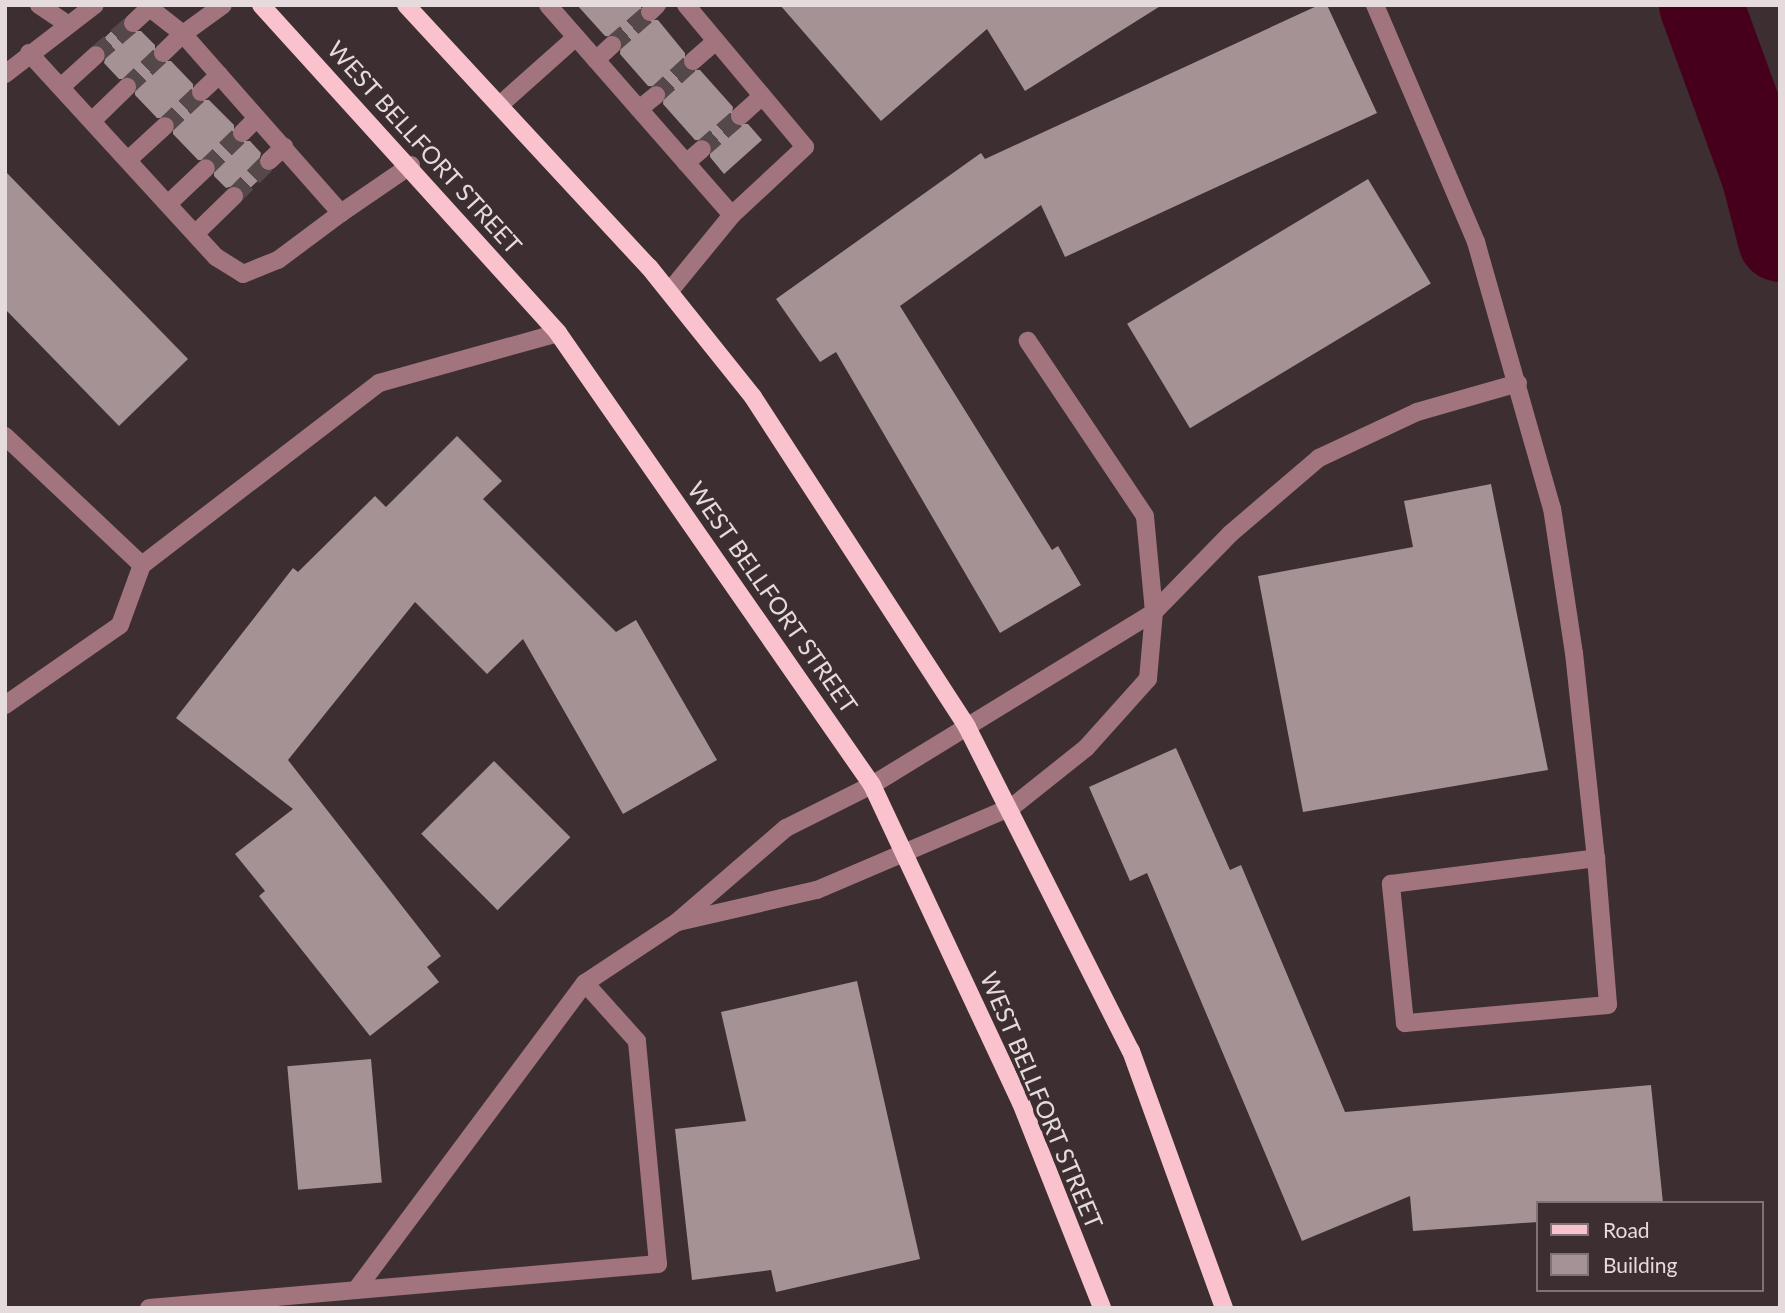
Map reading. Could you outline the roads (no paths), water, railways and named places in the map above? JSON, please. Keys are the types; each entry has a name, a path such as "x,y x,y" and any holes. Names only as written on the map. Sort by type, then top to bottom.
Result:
{"main road":[{"name":"WEST BELLFORT STREET","path":"261,5 411,165 558,333 872,785 906,851 1021,1103 1102,1308"},
{"path":"406,5 502,103 669,292 753,397 967,727 1012,807 1131,1051 1224,1308"}],"lane":[{"path":"40,5 66,23"},
{"path":"5,74 66,23 96,5"},
{"path":"163,53 183,34 223,5"},
{"path":"669,292 732,215 805,147 686,5"},
{"path":"1375,5 1476,242 1552,508 1596,858 1608,1005 1405,1023 1391,884 1596,858"},
{"path":"133,23 148,6 183,34 341,213"},
{"path":"557,8 576,37 732,215"},
{"path":"502,103 576,37"},
{"path":"693,61 716,41"},
{"path":"596,60 612,45"},
{"path":"29,53 216,257 243,274 278,260 411,165"},
{"path":"61,87 96,55"},
{"path":"201,92 219,75"},
{"path":"92,121 127,87"},
{"path":"639,109 656,94"},
{"path":"740,116 762,96"},
{"path":"242,133 257,118"},
{"path":"128,160 165,125"},
{"path":"269,161 284,147"},
{"path":"686,163 702,149"},
{"path":"168,204 206,168"},
{"path":"196,233 234,196"},
{"path":"5,705 121,625 142,565 379,383 558,333"},
{"path":"677,922 817,890 1012,807 1086,748 1149,679 1154,612 1145,516 1028,341"},
{"path":"356,1290 584,983 677,922 786,828 872,785 1154,612 1230,534 1319,458 1418,412 1518,383"},
{"path":"5,436 142,565"},
{"path":"149,1308 657,1265 637,1041 584,983"}],"waterway":[{"path":"1701,5 1763,174 1780,240"}],"tunnel":[{"path":"612,45 650,12"},
{"path":"96,55 133,23"},
{"path":"127,87 163,53"},
{"path":"656,95 693,61"},
{"path":"165,126 201,92"},
{"path":"702,149 740,116"},
{"path":"206,168 242,133"},
{"path":"234,196 269,161"}]}
